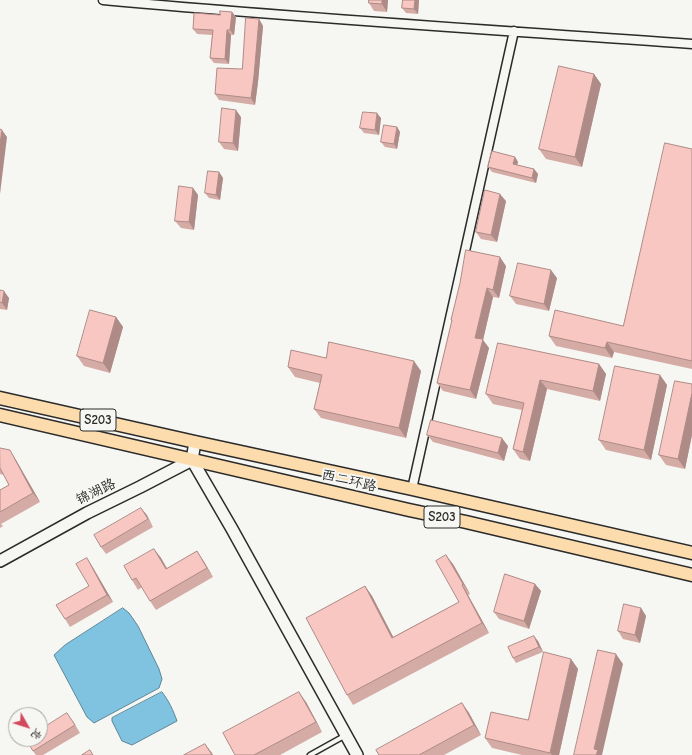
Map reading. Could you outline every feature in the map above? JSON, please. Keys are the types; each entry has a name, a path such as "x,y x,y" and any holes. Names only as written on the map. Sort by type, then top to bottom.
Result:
{"main road":[{"name":"西二环路","path":"0,398 412,489 692,553"},
{"name":"西二环路","path":"0,415 692,575"},
{"path":"409,510 412,489"}],"street":[{"path":"103,0 334,19 692,44"},
{"path":"412,489 514,31"},
{"path":"195,442 192,460 232,529 357,755"},
{"name":"锦湖路","path":"0,561 87,513 192,460"}],"lane":[{"path":"310,755 346,735"}],"water":[{"path":"123,608 129,613 138,626 159,669 162,679 159,688 94,723 87,717 54,655 65,645"},
{"path":"162,692 171,706 177,721 132,745 122,741 112,718"}],"building":[{"path":"369,0 382,0 382,4 369,3"},
{"path":"403,0 415,0 414,9 402,8"},
{"path":"220,11 232,12 230,30 227,30 225,59 210,58 213,30 193,29 194,13 220,15"},
{"path":"246,18 259,19 251,98 215,94 217,68 242,69"},
{"path":"559,66 594,74 575,157 539,149"},
{"path":"222,108 236,110 233,143 219,142"},
{"path":"363,112 377,113 375,130 360,128"},
{"path":"384,125 397,127 394,144 381,142"},
{"path":"0,129 2,130 0,144"},
{"path":"665,143 692,149 692,361 607,342 605,348 549,336 555,310 623,326"},
{"path":"492,151 515,157 513,164 534,169 532,178 488,167"},
{"path":"208,171 219,172 216,195 205,193"},
{"path":"179,186 193,188 189,222 175,221"},
{"path":"485,190 500,194 491,235 476,232"},
{"path":"466,250 500,257 493,290 487,288 475,338 483,339 470,390 437,383 452,320"},
{"path":"518,263 551,270 544,304 510,296"},
{"path":"0,290 4,291 2,303 0,302"},
{"path":"90,310 116,317 103,363 77,356"},
{"path":"329,342 414,361 399,428 314,409 322,375 288,367 291,350 326,358"},
{"path":"498,343 599,364 593,391 540,380 523,452 513,449 524,403 486,394"},
{"path":"615,366 660,375 644,450 599,440"},
{"path":"675,381 692,384 692,393 678,459 659,455"},
{"path":"431,420 502,438 498,453 427,435"},
{"path":"0,448 10,450 33,493 0,512 0,490 9,485 0,468"},
{"path":"141,508 148,519 101,547 94,535"},
{"path":"154,549 166,569 197,551 207,568 150,601 136,578 132,580 124,566"},
{"path":"446,555 463,584 462,585 482,623 347,695 306,618 365,586 392,638 459,602 436,561"},
{"path":"87,558 107,595 65,619 56,605 89,586 76,564"},
{"path":"505,574 535,584 524,621 494,612"},
{"path":"624,604 641,608 635,635 618,631"},
{"path":"534,636 539,647 513,658 508,647"},
{"path":"598,650 616,654 594,749 598,750 596,755 574,755"},
{"path":"544,652 571,659 550,753 485,738 491,712 528,720"},
{"path":"299,692 316,722 254,755 235,755 223,733"},
{"path":"462,703 474,725 419,755 379,755 376,750"},
{"path":"67,713 75,725 48,742 48,725"},
{"path":"205,744 212,755 184,755"},
{"path":"31,747 39,747 33,751"},
{"path":"90,750 93,755 82,755"}]}
